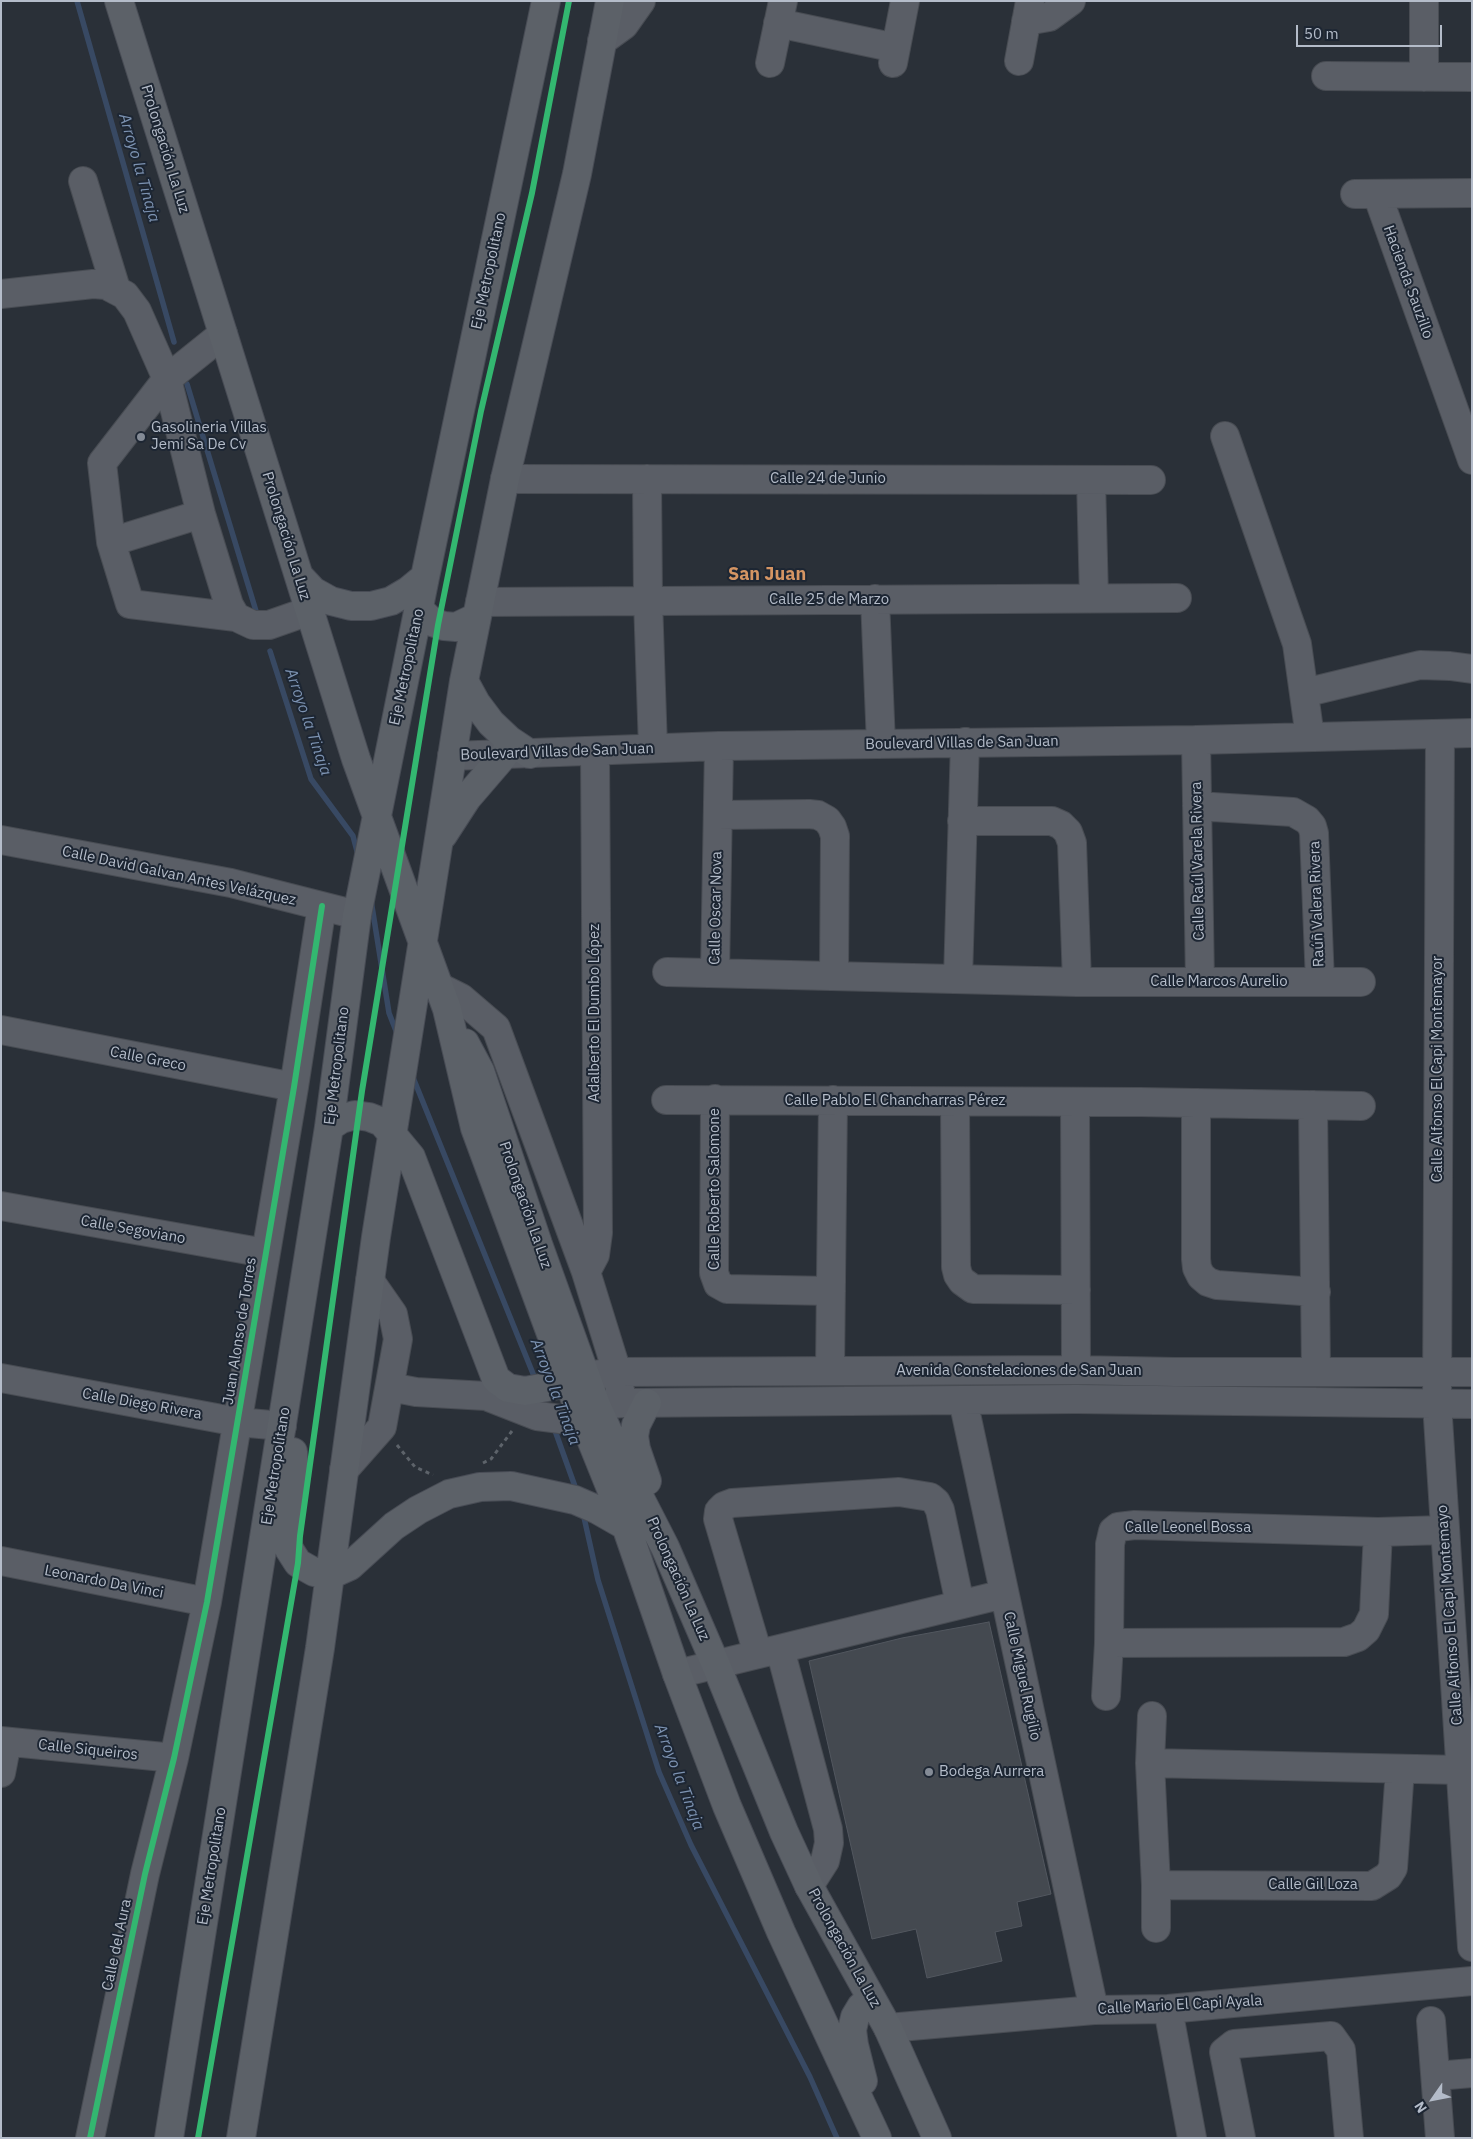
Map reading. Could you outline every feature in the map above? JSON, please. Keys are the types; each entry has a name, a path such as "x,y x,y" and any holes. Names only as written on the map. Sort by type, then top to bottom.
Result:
{"main road":[{"name":"Prolongación La Luz","path":"119,1 356,759 377,812 443,998 480,1071 590,1401 626,1526 677,1674 728,1806 781,1932 876,2136"},
{"name":"Eje Metropolitano","path":"168,2138 329,1127 357,915 425,577 546,1"},
{"path":"241,2138 320,1648 392,1132 398,1105 464,681 505,479 577,174 610,1"},
{"path":"299,576 319,594 331,601 351,606 371,606 391,601 408,591 425,577"},
{"path":"419,609 432,622 444,626 456,626 479,609"},
{"path":"437,845 467,798 517,755 509,740 491,723 476,703 464,681"},
{"path":"329,1127 341,1119 354,1116 369,1117 382,1122 411,1157 490,1368 496,1379 516,1401 590,1401 636,1426 634,1436 636,1449 665,1548"},
{"name":"Prolongación La Luz","path":"590,1401 665,1548 716,1665 780,1823 809,1886 888,2028 937,2138"},
{"path":"282,1426 289,1433 292,1443 294,1470 286,1534 290,1550 298,1563 314,1572 330,1574 350,1566 394,1526 418,1510 449,1494 480,1487 511,1486 576,1500 626,1526"},
{"path":"872,1999 861,2007 854,2017 852,2030 876,2136"}],"street":[{"path":"602,41 624,25 641,1"},
{"path":"770,63 781,12 894,56 905,1"},
{"path":"1028,11 1038,20 1049,17 1071,1"},
{"path":"1424,1 1424,77"},
{"path":"1018,61 1028,11"},
{"path":"1326,76 1472,76"},
{"path":"83,182 116,289"},
{"name":"Hacienda Sauzillo","path":"1472,193 1366,194 1472,460"},
{"path":"1,294 93,284 106,285 116,289 132,303 167,379 201,514 229,605 236,617"},
{"path":"223,334 167,379 102,463 111,542 130,604 236,617 253,625 269,625 309,611"},
{"path":"1225,436 1297,644 1310,737"},
{"name":"Calle 24 de Junio","path":"505,479 1151,480"},
{"path":"647,479 648,600 653,748"},
{"path":"1091,480 1094,598"},
{"path":"111,542 201,514"},
{"name":"Calle 25 de Marzo","path":"479,609 648,600 1177,598"},
{"path":"875,599 880,744"},
{"path":"1304,692 1420,665 1472,669"},
{"name":"Boulevard Villas de San Juan","path":"452,756 719,746 1196,740 1472,733"},
{"name":"Calle Alfonso El Capi Montemayor","path":"1437,1404 1440,734"},
{"name":"Calle Raúl Varela Rivera","path":"1196,740 1200,982"},
{"path":"958,979 964,742"},
{"name":"Calle Oscar Nova","path":"719,746 715,972 900,978"},
{"name":"Adalberto El Dumbo López","path":"586,1272 595,1255 598,1233 596,1175 594,751"},
{"name":"Raúñ Valera Rivera","path":"1197,806 1293,812 1307,820 1312,826 1314,833 1320,982"},
{"path":"718,815 809,814 818,815 827,820 835,836 834,976"},
{"path":"962,822 1052,821 1061,825 1068,832 1072,842 1077,982"},
{"name":"Calle David Galvan Antes Velázquez","path":"1,840 231,883 357,915"},
{"name":"Juan Alonso de Torres","path":"174,1758 207,1602 294,1087 322,906"},
{"path":"667,972 715,972"},
{"name":"Calle Marcos Aurelio","path":"900,978 1077,982 1361,982"},
{"path":"443,998 461,998 496,1028 586,1272 617,1372"},
{"name":"Calle Greco","path":"1,1030 294,1087"},
{"name":"Calle Roberto Salomone","path":"715,1099 714,1273 718,1284 727,1289 831,1291"},
{"name":"Calle Pablo El Chancharras Pérez","path":"666,1100 1140,1102 1360,1106"},
{"path":"830,1371 833,1100"},
{"path":"955,1102 956,1267 962,1282 973,1289 1076,1290"},
{"path":"1075,1102 1076,1370"},
{"path":"1196,1103 1196,1259 1197,1268 1201,1276 1208,1282 1217,1285 1316,1292"},
{"path":"1313,1104 1316,1372"},
{"path":"551,1178 596,1175"},
{"name":"Calle Segoviano","path":"1,1206 265,1253"},
{"path":"344,1470 382,1427 398,1339 393,1314 370,1281"},
{"name":"Avenida Constelaciones de San Juan","path":"590,1401 617,1372 1076,1370 1472,1372"},
{"name":"Calle Diego Rivera","path":"1,1378 238,1422 282,1426"},
{"path":"390,1387 416,1392 516,1401 590,1401"},
{"name":"Avenida Constelaciones de San Juan","path":"590,1401 1076,1399 1472,1404"},
{"name":"Calle Miguel Rugilio","path":"963,1400 1094,2010"},
{"name":"Calle Alfonso El Capi Montemayo","path":"1437,1404 1444,1530 1463,1669 1460,1770 1472,1947"},
{"path":"809,1886 825,1861 829,1843 828,1829 769,1651 718,1520 719,1511 724,1506 732,1503 899,1492 930,1497 936,1502 940,1510 960,1604"},
{"name":"Calle Leonel Bossa","path":"1106,1696 1109,1643 1110,1544 1113,1531 1118,1527 1134,1525 1378,1532 1444,1530"},
{"path":"1109,1643 1344,1642 1358,1637 1366,1630 1374,1614 1378,1532"},
{"name":"Leonardo Da Vinci","path":"1,1561 207,1602"},
{"path":"677,1674 1004,1594"},
{"path":"1152,1716 1150,1764 1156,1885 1156,1928"},
{"path":"1,1773 4,1741"},
{"name":"Calle Siqueiros","path":"4,1741 174,1758"},
{"name":"Calle del Aura","path":"90,2138 145,1874 174,1758"},
{"path":"1150,1764 1460,1770"},
{"name":"Calle Gil Loza","path":"1156,1885 1372,1886 1388,1876 1393,1868 1400,1769"},
{"name":"Calle Mario El Capi Ayala","path":"888,2028 1094,2010 1168,2009 1472,1982"},
{"path":"1168,2009 1192,2138"},
{"path":"1431,2021 1440,2138"},
{"path":"1241,2138 1224,2052 1234,2044 1331,2036 1341,2050 1349,2138"},
{"path":"1436,2076 1472,2073"}],"path":[{"path":"482,1464 491,1459 516,1401"},
{"path":"382,1427 415,1467 430,1475 438,1476"}],"building":[{"name":"Bodega Aurrera","path":"989,1622 1051,1894 1017,1902 1022,1926 995,1932 1002,1961 927,1978 916,1929 872,1939 809,1661 902,1638"}],"waterway":[{"name":"Arroyo la Tinaja","path":"77,1 174,342"},
{"name":"Arroyo la Tinaja","path":"187,384 256,611"},
{"name":"Arroyo la Tinaja","path":"270,651 311,779 353,836 358,855"},
{"name":"Arroyo la Tinaja","path":"371,900 389,1013 398,1036"},
{"name":"Arroyo la Tinaja","path":"412,1075 536,1381"},
{"name":"Arroyo la Tinaja","path":"553,1425 577,1492"},
{"name":"Arroyo la Tinaja","path":"583,1513 598,1580 659,1772 691,1845 810,2077 837,2138"}],"cycle path":[{"path":"198,2138 298,1563 300,1536 362,1091 438,625 481,411 532,193 569,1"},
{"path":"90,2138 145,1874 174,1758 207,1602 294,1087 322,906"}],"place":[{"name":"Gasolineria Villas Jemi Sa De Cv","path":"141,437"},
{"name":"Bodega Aurrera","path":"929,1772"}],"district":[{"name":"San Juan","path":"767,575"}]}
